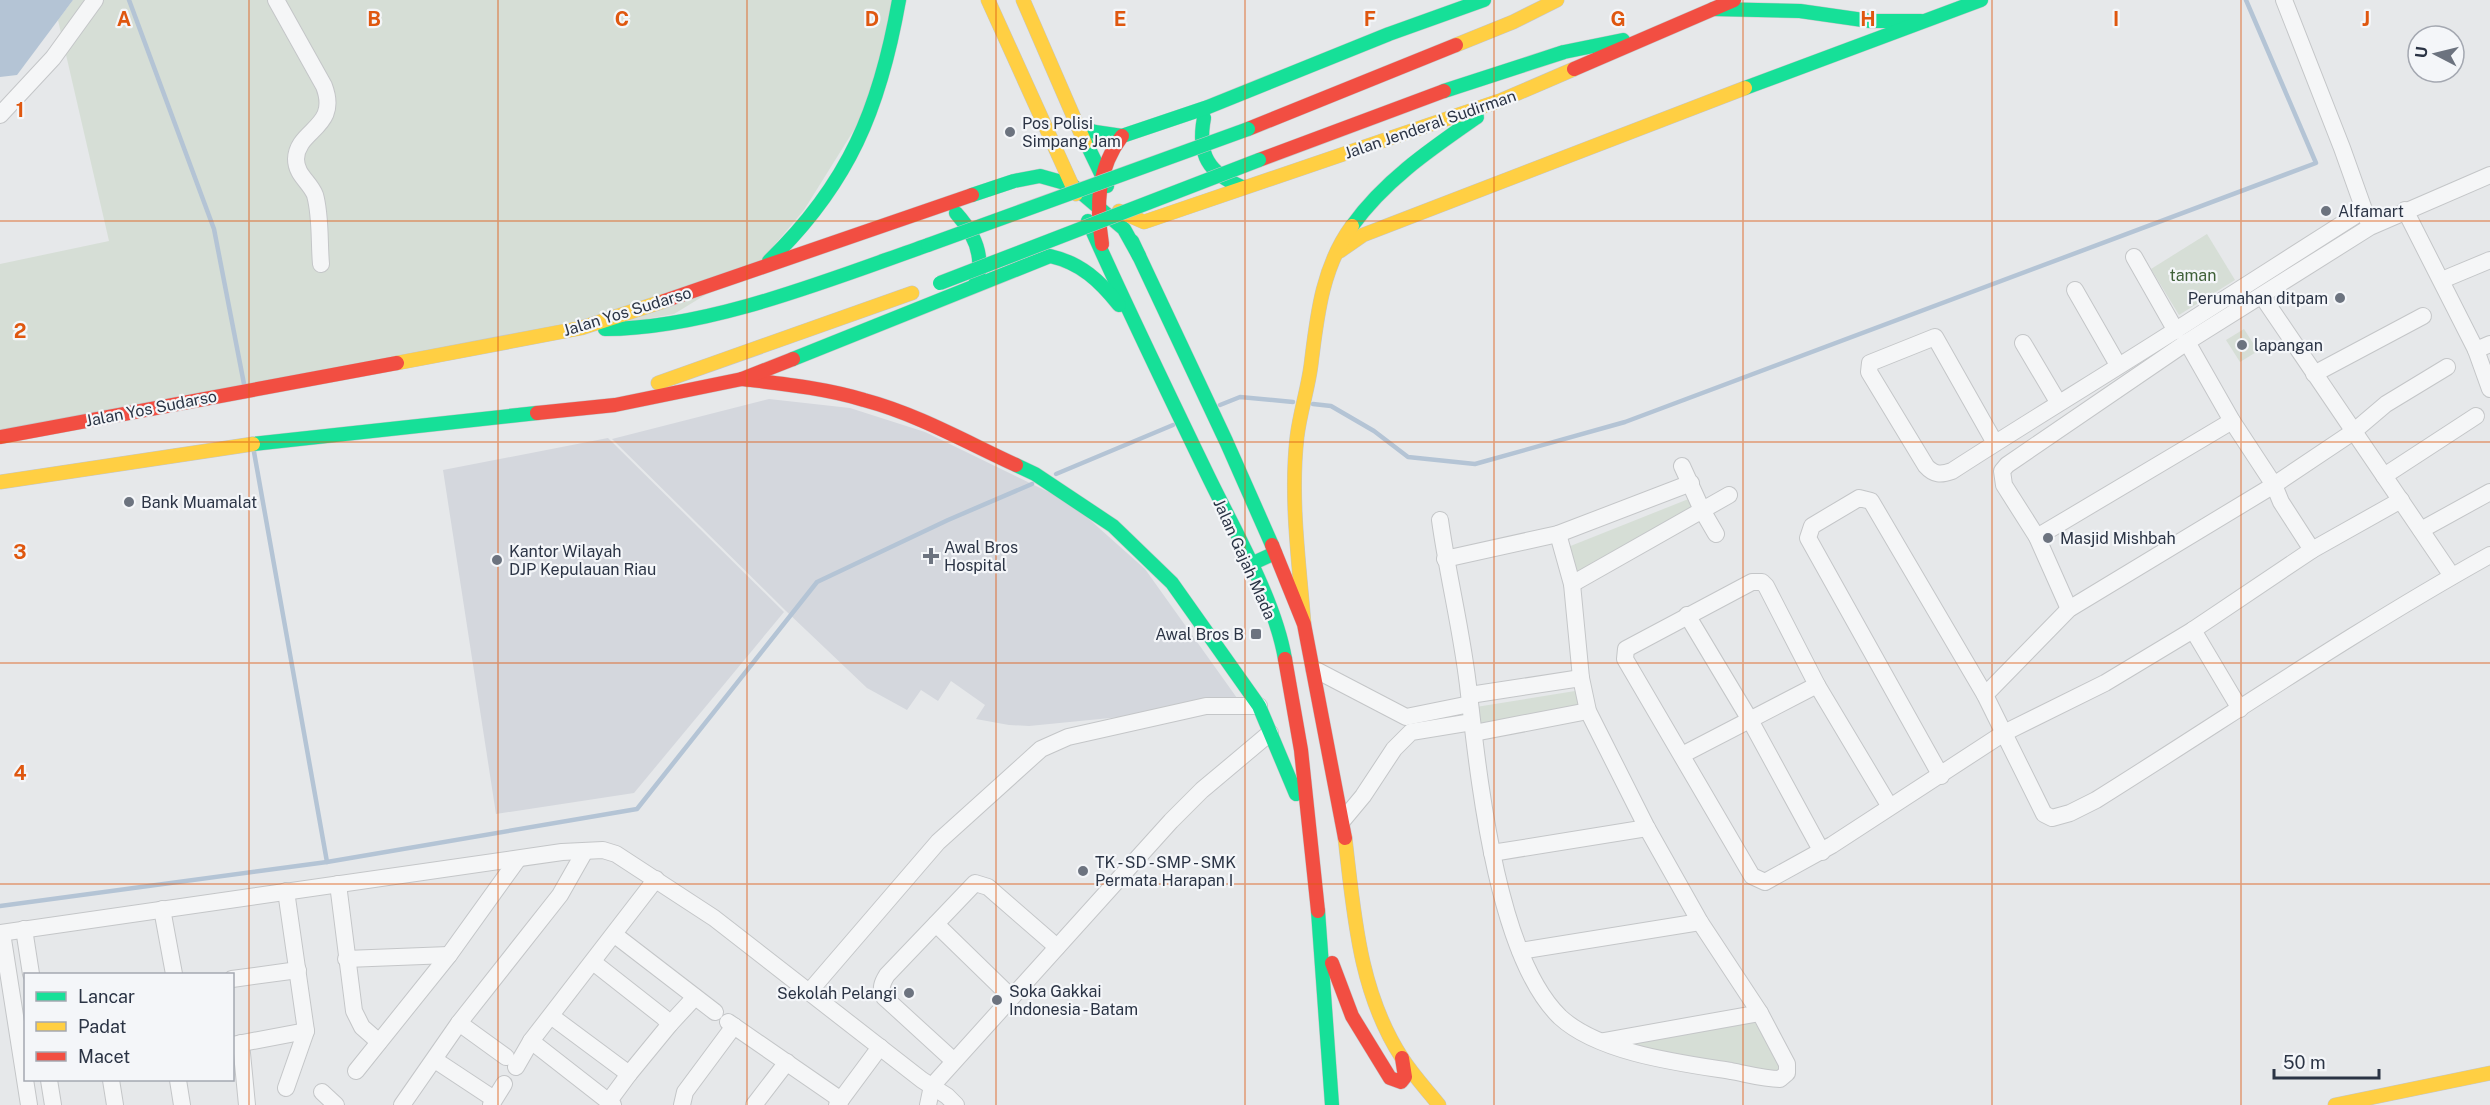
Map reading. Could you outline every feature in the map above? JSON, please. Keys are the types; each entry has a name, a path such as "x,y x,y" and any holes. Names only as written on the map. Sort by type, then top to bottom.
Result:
{"main road":[{"path":"760,269 804,228 836,183 854,151 866,126 884,75 899,0"},
{"name":"Jalan Gajah Mada","path":"988,0 1134,324 1251,564 1274,620 1291,683 1301,750 1319,916 1332,1105"},
{"path":"1023,0 1088,151 1100,234 1109,267"},
{"path":"1078,126 1122,136 1208,107 1389,34 1484,0"},
{"path":"581,328 642,327 747,306 928,244 1248,129 1513,22 1557,0"},
{"name":"Jalan Jenderal Sudirman","path":"1095,198 1144,222 1502,100 1734,0"},
{"path":"1334,256 1363,235 1981,0"},
{"path":"1713,9 1800,11 1870,21 1921,21"},
{"path":"622,404 638,390 940,283 1457,86 1564,52 1650,36"},
{"path":"1304,624 1295,484 1298,435 1310,368 1315,320 1334,256 1348,231 1368,205 1396,179 1449,136 1502,100"},
{"path":"1208,107 1202,124 1202,139 1207,162 1223,179 1242,187"},
{"path":"1078,126 1139,256"},
{"path":"0,482 258,443 622,404 742,379 1073,248 1086,234 1101,173 1108,154 1122,136"},
{"path":"1062,164 1095,198"},
{"name":"Jalan Yos Sudarso","path":"0,437 581,328 1014,181 1040,176 1072,185 1095,198 1124,230 1139,256"},
{"path":"947,204 967,225 978,248 981,265 975,285"},
{"path":"1050,256 1066,259 1094,276 1134,324"},
{"name":"Jalan Gajah Mada","path":"1139,256 1226,441 1304,624 1343,820 1358,946 1376,1004 1402,1058 1439,1105"},
{"path":"742,379 821,389 866,400 935,427 1035,474 1090,510 1137,547 1172,583 1259,706 1294,788 1310,843"},
{"path":"1251,564 1275,553"},
{"path":"1319,916 1336,976 1352,1016 1390,1078 1396,1082 1401,1082 1406,1077 1402,1058"},
{"path":"2335,1105 2490,1073"}],"street":[{"path":"0,115 53,58 95,0"},
{"path":"276,0 330,101 327,111 302,144 296,158 303,180 311,187 316,197 321,264"},
{"path":"2284,0 2342,148 2370,227"},
{"path":"1995,443 1935,338 1870,363 1869,372 1930,471 1944,474 1952,471 2118,365 2262,296 2370,227 2490,175"},
{"path":"2069,609 2037,537 2004,485 2002,471 2181,336 2241,286 2364,210"},
{"path":"2406,210 2442,280 2483,347 2490,388"},
{"path":"2134,257 2232,422 2274,485 2312,550"},
{"path":"2442,280 2490,260"},
{"path":"2075,290 2118,365"},
{"path":"2262,296 2452,576"},
{"path":"2314,374 2422,316"},
{"path":"2023,343 2058,402"},
{"path":"1985,695 2069,609 2274,485 2353,432 2386,404 2446,367"},
{"path":"2384,476 2476,416"},
{"path":"2037,537 2232,422"},
{"path":"1682,466 1716,534"},
{"path":"1445,559 1558,534 1691,483"},
{"path":"2421,530 2490,492"},
{"path":"1572,584 1729,495"},
{"path":"1941,776 1810,542 1808,534 1812,526 1859,498 1872,501 1985,695 2044,814 2052,818 2070,813 2096,800 2452,576 2490,555"},
{"path":"1890,807 1817,685 1767,586 1762,582 1752,582 1626,649 1625,658 1752,876 1761,881 1770,880 1822,852 2004,733 2105,683 2193,630 2312,550 2401,500"},
{"path":"1440,519 1470,699 1492,853 1520,951 1537,984 1560,1016 1580,1031 1602,1041 1651,1056 1780,1079 1787,1073 1788,1068 1760,1014 1700,922 1647,828 1588,711 1581,678 1572,584 1558,534"},
{"path":"1687,615 1750,720 1822,852"},
{"path":"2193,630 2240,708"},
{"path":"1314,669 1409,724 1473,727 1588,711"},
{"path":"1343,820 1363,796 1409,724 1470,699 1581,678"},
{"path":"1682,755 1817,685"},
{"path":"809,992 938,842 1041,748 1068,737 1206,706 1259,706"},
{"path":"928,1105 932,1086 1123,873 1202,790 1270,733"},
{"path":"1492,853 1647,828"},
{"path":"29,1105 7,1013 1,933 518,859 603,850 616,854 714,918 956,1105"},
{"path":"402,1105 459,1023 560,895 585,851"},
{"path":"357,1071 448,955 518,859"},
{"path":"459,1023 511,1062 551,1016 656,879"},
{"path":"338,884 354,1011 362,1027 379,1042"},
{"path":"954,1061 884,997 881,990 882,982 887,975 973,884 982,884 1022,914 1057,947"},
{"path":"286,891 306,1031 286,1088"},
{"path":"162,909 174,973"},
{"path":"1520,951 1700,922"},
{"path":"936,924 1011,997"},
{"path":"24,930 31,973"},
{"path":"615,935 695,997 839,1102 880,1047"},
{"path":"346,959 448,955"},
{"path":"593,962 658,1012 670,1024"},
{"path":"234,979 298,970"},
{"path":"531,1041 611,1103 629,1074 695,997"},
{"path":"1602,1041 1760,1014"},
{"path":"551,1016 629,1074"},
{"path":"682,1105 685,1092 726,1020"},
{"path":"247,1105 237,1044 306,1031"},
{"path":"435,1060 493,1102 504,1084"},
{"path":"754,1105 787,1062"},
{"path":"49,1081 53,1105"},
{"path":"111,1081 115,1105"},
{"path":"178,1081 182,1105"},
{"path":"322,1092 336,1105"}],"shaded area":[{"name":"Awal Bros Hospital","path":"769,399 850,408 925,432 1071,503 1145,569 1242,705 1029,726 976,719 985,705 951,681 938,701 921,690 907,710 867,688 612,439"},
{"path":"608,438 784,612 634,793 496,814 443,470"}],"green space":[{"path":"73,0 907,0 877,93 804,210 761,261 674,314 0,436 0,264 109,241 58,20"},
{"name":"taman","path":"2207,234 2235,280 2179,315 2151,269"},
{"name":"lapangan","path":"2244,329 2258,351 2240,362 2226,340"},
{"path":"1691,498 1697,512 1578,580 1568,547"},
{"path":"1575,691 1584,716 1480,737 1476,707"},
{"path":"1754,1021 1784,1071 1777,1075 1648,1051 1633,1042"}],"water":[{"path":"0,0 73,0 17,75 0,77"}],"waterway":[{"path":"129,0 214,229 244,384"},
{"path":"1313,404 1331,406 1374,431 1408,457 1475,464 1625,422 2316,163 2246,0"},
{"path":"1220,405 1240,397 1293,402"},
{"path":"1056,474 1173,425"},
{"path":"254,452 327,862"},
{"path":"0,906 327,862 637,809 817,582 948,520 1032,484"}],"traffic: fast":[{"path":"769,261 797,232 820,203 857,142 882,76 899,0"},
{"path":"1078,126 1095,132 1122,136 1208,107 1389,34 1484,0"},
{"path":"1745,88 1981,0"},
{"path":"1713,9 1800,11 1870,21 1921,21"},
{"path":"1444,91 1564,52 1623,40"},
{"path":"1352,226 1365,209 1394,180 1426,153 1477,117"},
{"path":"1204,118 1202,142 1208,161 1213,169 1242,187"},
{"path":"1078,126 1107,186"},
{"path":"928,245 1248,129"},
{"path":"940,283 1259,160"},
{"path":"972,195 1014,181 1040,176 1072,185 1124,229 1139,256"},
{"path":"956,213 969,229 977,247 979,265 975,285"},
{"path":"1088,221 1148,352 1264,591 1273,614 1285,659"},
{"path":"1132,241 1272,545"},
{"path":"605,329 644,327 685,321 727,311 810,287 928,245"},
{"path":"793,359 1050,256 1071,263 1089,274 1119,305"},
{"path":"253,444 537,413"},
{"path":"1016,465 1035,474 1113,526 1172,583 1259,706 1296,794"},
{"path":"1251,564 1275,553"},
{"path":"1318,911 1332,1105"}],"traffic: slow":[{"path":"988,0 1076,194"},
{"path":"1023,0 1085,143"},
{"path":"1456,45 1513,22 1557,0"},
{"path":"1119,211 1144,222 1502,100 1574,69"},
{"path":"1340,251 1363,235 1745,88"},
{"path":"1304,624 1294,483 1297,437 1310,374 1322,293 1334,258 1352,226"},
{"path":"658,383 912,293"},
{"path":"397,363 581,328 664,301"},
{"path":"0,482 253,444"},
{"path":"1345,838 1361,952 1376,1006 1402,1058 1439,1105"},
{"path":"2335,1105 2490,1073"}],"traffic: jam":[{"path":"1574,69 1734,0"},
{"path":"1248,129 1456,45"},
{"path":"1259,160 1444,91"},
{"path":"1102,244 1099,215 1100,188 1107,161 1122,136"},
{"path":"664,301 972,195"},
{"path":"537,413 615,405 742,379 793,359"},
{"path":"0,437 397,363"},
{"path":"742,379 819,389 884,406 922,421 1016,465"},
{"path":"1272,545 1304,624 1345,838"},
{"path":"1285,659 1301,750 1318,911"},
{"path":"1332,963 1352,1016 1390,1078 1401,1082 1405,1077 1402,1058"}],"place":[{"name":"Pos Polisi Simpang Jam","path":"1010,132"},
{"name":"Alfamart","path":"2326,211"},
{"name":"Perumahan ditpam","path":"2340,298"},
{"name":"lapangan","path":"2242,345"},
{"name":"Bank Muamalat","path":"129,502"},
{"name":"Masjid Mishbah","path":"2048,538"},
{"name":"Awal Bros Hospital","path":"931,556"},
{"name":"Kantor Wilayah DJP Kepulauan Riau","path":"497,560"},
{"name":"Awal Bros B","path":"1256,634"},
{"name":"TK - SD - SMP - SMK Permata Harapan I","path":"1083,871"},
{"name":"Sekolah Pelangi","path":"909,993"},
{"name":"Soka Gakkai Indonesia - Batam","path":"997,1000"}]}
